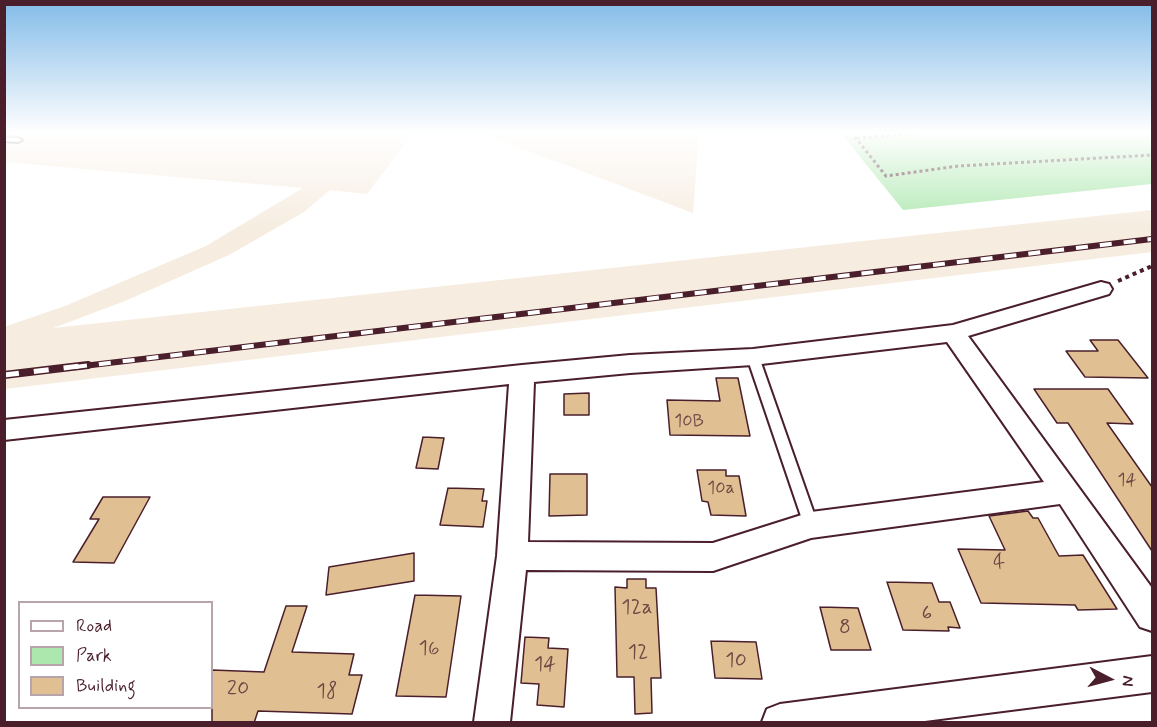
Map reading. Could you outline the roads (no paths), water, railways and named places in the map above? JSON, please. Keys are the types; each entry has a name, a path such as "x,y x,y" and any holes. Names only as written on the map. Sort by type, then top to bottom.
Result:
{"street":[{"path":"4,430 522,374 630,364 753,357 953,333 1101,289"},
{"path":"953,333 1067,491 1152,615"},
{"path":"492,723 512,556 522,374"},
{"path":"512,556 713,556 811,525 1067,491"},
{"path":"780,723 1152,675"}],"lane":[{"path":"753,357 811,525"}],"railway":[{"path":"75,367 1152,239"},
{"path":"4,375 88,365"}]}
